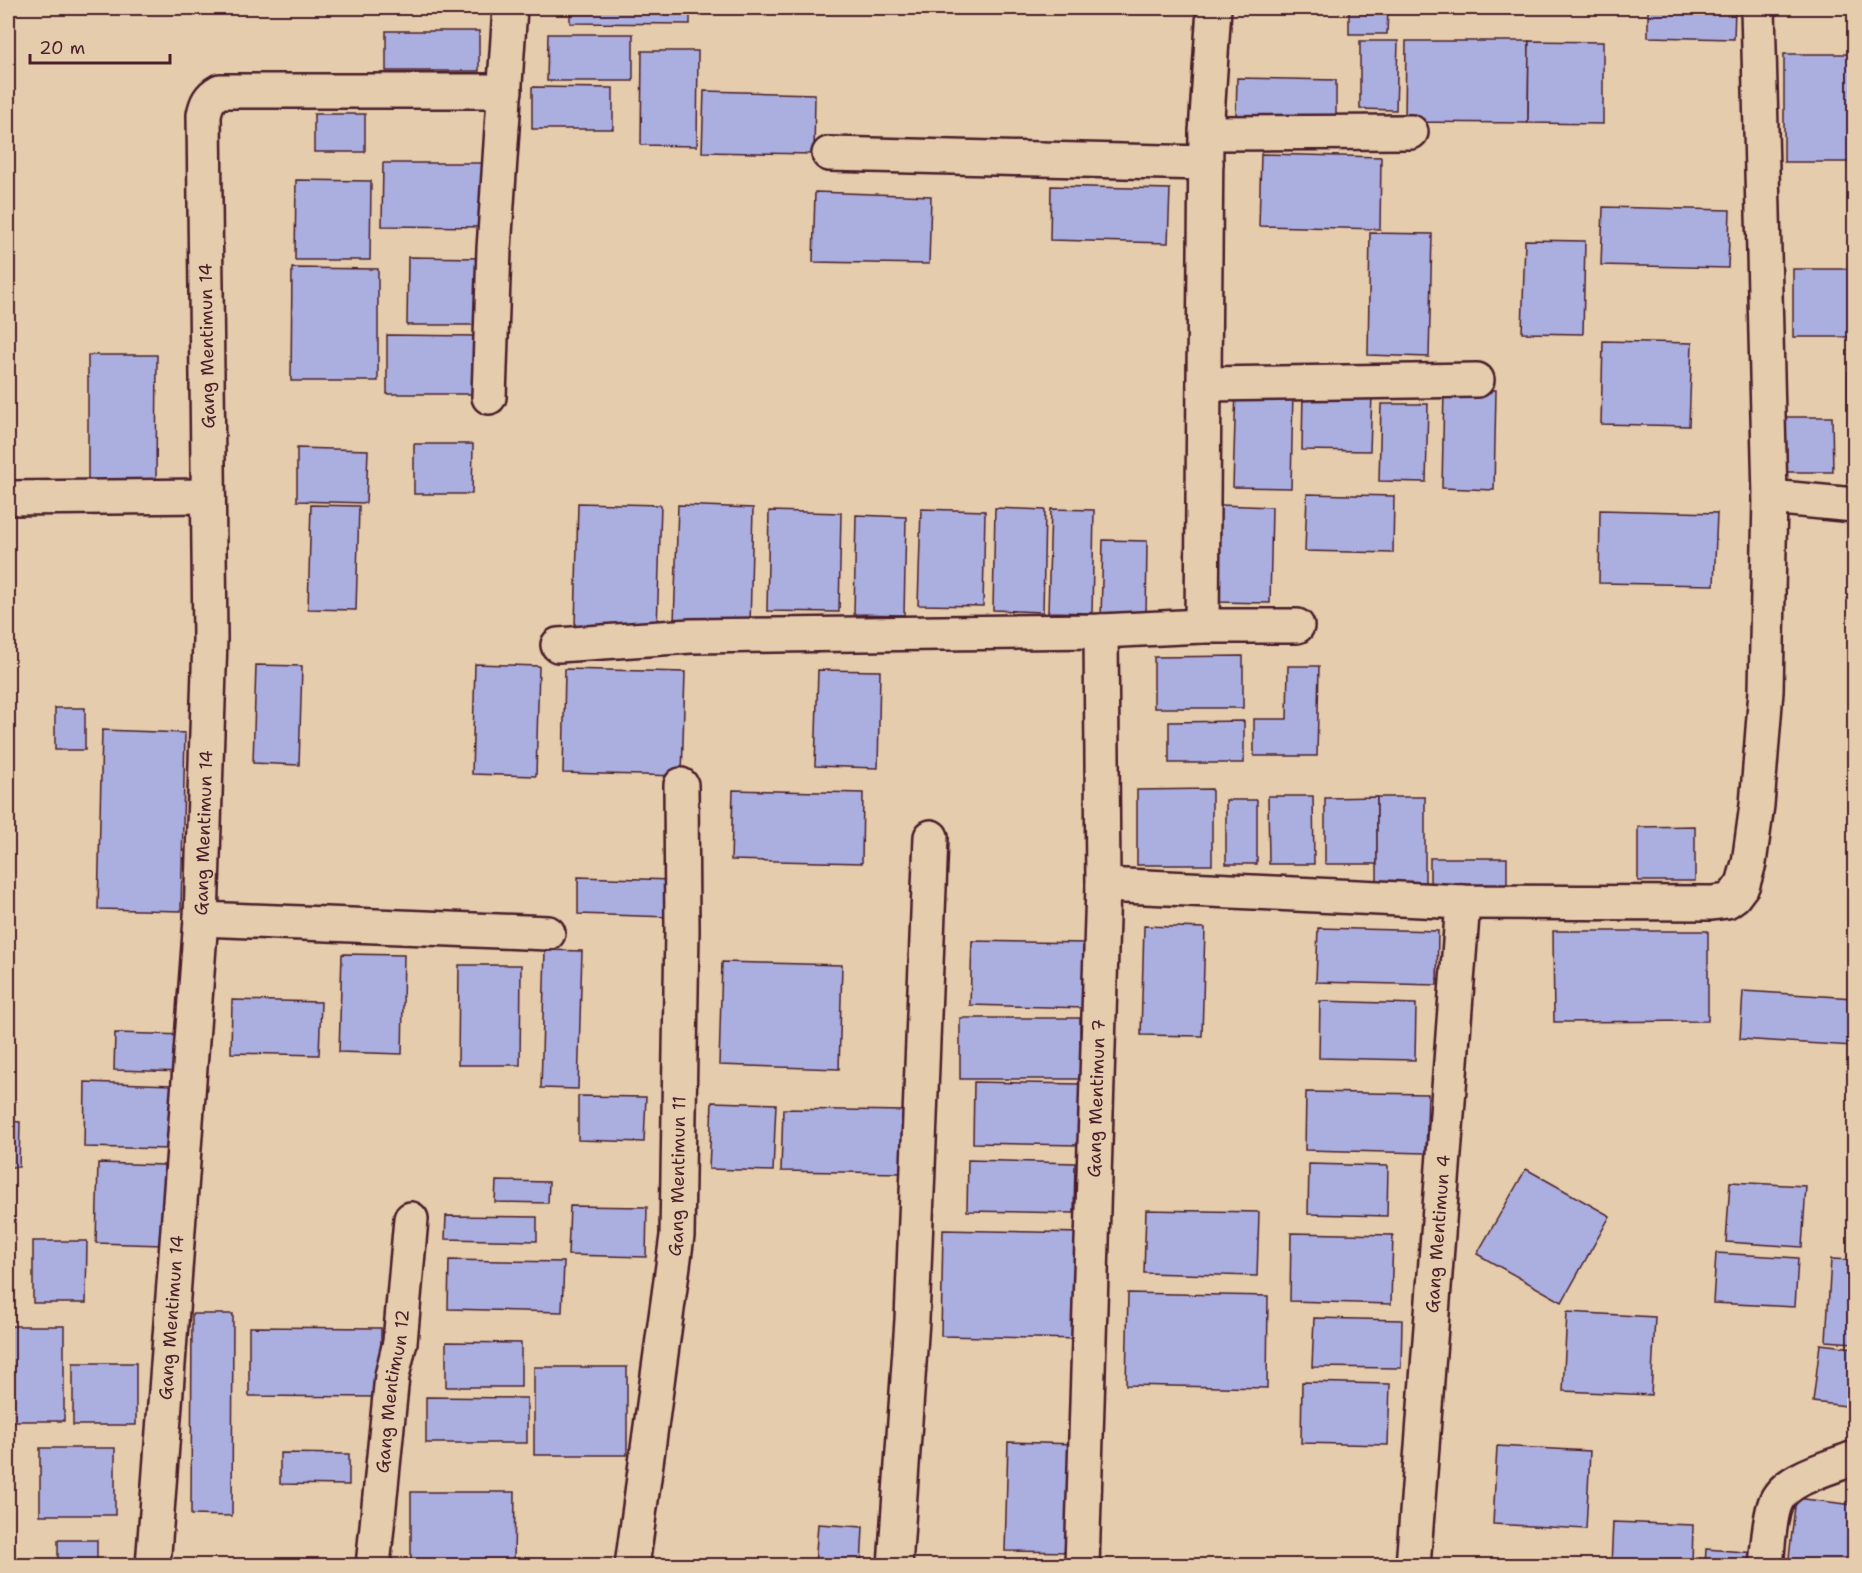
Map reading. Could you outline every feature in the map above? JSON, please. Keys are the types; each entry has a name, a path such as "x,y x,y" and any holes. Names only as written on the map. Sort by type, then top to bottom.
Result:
{"street":[{"path":"489,397 494,249 510,8"},
{"path":"1202,626 1206,148 1214,8"},
{"path":"1103,885 1463,902 1712,903 1726,901 1739,891 1749,863 1757,805 1765,702 1770,497 1758,8"},
{"name":"Gang Mentimun 14","path":"153,1566 201,919 210,639 204,115 206,103 212,95 220,92 505,91"},
{"path":"829,154 1206,148 1412,132"},
{"path":"1204,384 1477,380"},
{"path":"8,498 208,496"},
{"path":"1770,497 1854,505"},
{"path":"558,645 692,636 1297,626"},
{"name":"Gang Mentimun 7","path":"1082,1566 1103,885 1101,631"},
{"name":"Gang Mentimun 11","path":"632,1566 677,1236 682,930 681,785"},
{"path":"895,1566 912,1320 931,837"},
{"name":"Gang Mentimun 4","path":"1413,1566 1463,902"},
{"path":"201,919 548,933"},
{"name":"Gang Mentimun 12","path":"373,1566 392,1376 400,1342 411,1219"},
{"path":"1766,1566 1774,1506 1782,1492 1793,1482 1854,1458"}],"building":[{"path":"570,8 690,8 690,24 570,23"},
{"path":"1280,8 1388,8 1387,34 1349,34 1349,11 1280,10"},
{"path":"1648,8 1735,8 1734,39 1648,37"},
{"path":"386,31 479,31 479,71 386,71"},
{"path":"548,34 633,34 633,81 547,81"},
{"path":"1360,41 1398,41 1396,110 1360,109"},
{"path":"1406,41 1529,41 1528,123 1405,122"},
{"path":"1529,41 1603,42 1603,124 1528,123"},
{"path":"642,51 698,51 697,146 641,145"},
{"path":"1784,54 1854,54 1854,162 1784,162"},
{"path":"1237,78 1336,80 1336,120 1236,118"},
{"path":"532,87 613,88 613,129 532,129"},
{"path":"704,91 815,94 814,154 702,152"},
{"path":"314,114 365,114 365,152 314,152"},
{"path":"1261,154 1381,157 1380,229 1259,226"},
{"path":"383,163 489,163 488,227 382,226"},
{"path":"296,180 371,181 370,260 295,260"},
{"path":"1051,186 1170,189 1168,243 1050,240"},
{"path":"815,192 931,196 929,264 813,262"},
{"path":"1603,207 1730,210 1728,268 1601,265"},
{"path":"1370,233 1432,234 1429,357 1368,355"},
{"path":"1525,240 1585,241 1583,334 1522,333"},
{"path":"408,257 479,258 478,325 407,325"},
{"path":"292,268 378,269 378,381 291,381"},
{"path":"1793,269 1854,269 1854,337 1793,337"},
{"path":"387,335 477,336 477,394 387,394"},
{"path":"1603,341 1692,343 1689,426 1601,424"},
{"path":"88,355 157,355 156,481 88,481"},
{"path":"1848,372 1854,372 1854,469 1848,469"},
{"path":"1236,388 1293,390 1291,488 1233,487"},
{"path":"1444,389 1496,390 1494,490 1442,488"},
{"path":"1303,391 1372,393 1370,451 1302,450"},
{"path":"1381,404 1428,404 1426,482 1379,481"},
{"path":"1778,417 1832,417 1833,472 1778,472"},
{"path":"414,444 473,444 472,494 414,494"},
{"path":"297,448 368,450 366,503 297,501"},
{"path":"1307,494 1394,496 1393,553 1305,551"},
{"path":"578,503 661,505 657,629 575,627"},
{"path":"311,505 359,506 356,610 308,609"},
{"path":"678,505 753,508 750,625 674,623"},
{"path":"1219,505 1272,507 1270,603 1217,602"},
{"path":"995,508 1045,510 1043,612 993,610"},
{"path":"921,509 985,511 983,606 918,605"},
{"path":"1051,509 1094,510 1092,613 1048,612"},
{"path":"1600,510 1717,513 1714,585 1599,583"},
{"path":"769,511 841,513 839,612 767,611"},
{"path":"856,515 906,517 904,615 854,614"},
{"path":"1103,540 1147,541 1146,620 1101,619"},
{"path":"1243,656 1243,708 1154,708 1154,657"},
{"path":"475,664 539,666 536,776 472,774"},
{"path":"256,665 302,666 299,765 253,763"},
{"path":"1288,666 1319,666 1317,756 1254,756 1254,719 1287,719"},
{"path":"565,669 685,672 682,776 563,773"},
{"path":"818,670 880,671 878,768 815,766"},
{"path":"55,708 85,708 85,750 55,750"},
{"path":"1244,721 1244,763 1169,763 1169,722"},
{"path":"102,730 185,733 181,911 98,909"},
{"path":"1212,789 1212,865 1137,865 1137,790"},
{"path":"733,790 863,793 862,863 731,860"},
{"path":"1268,796 1313,796 1314,864 1269,864"},
{"path":"1377,797 1377,864 1325,864 1325,798"},
{"path":"1377,797 1425,797 1425,891 1377,891"},
{"path":"1226,800 1257,800 1257,864 1226,864"},
{"path":"1695,826 1695,881 1638,881 1638,827"},
{"path":"1430,858 1507,858 1507,894 1430,894"},
{"path":"578,877 672,880 671,917 578,914"},
{"path":"1144,926 1205,928 1202,1036 1141,1035"},
{"path":"1318,928 1438,931 1437,985 1316,982"},
{"path":"1553,931 1708,931 1708,1021 1554,1022"},
{"path":"972,941 1087,943 1086,1008 970,1005"},
{"path":"545,950 582,951 578,1089 541,1088"},
{"path":"342,954 404,955 402,1054 339,1052"},
{"path":"722,962 842,965 839,1069 719,1065"},
{"path":"459,965 521,965 520,1065 458,1065"},
{"path":"1743,991 1854,998 1853,1046 1740,1039"},
{"path":"232,1000 321,1002 319,1055 231,1053"},
{"path":"1320,1001 1416,1004 1415,1060 1319,1058"},
{"path":"960,1018 1080,1018 1080,1079 960,1079"},
{"path":"115,1033 187,1035 186,1072 114,1070"},
{"path":"85,1082 172,1085 170,1149 84,1147"},
{"path":"974,1082 1081,1084 1079,1145 973,1143"},
{"path":"1306,1092 1428,1094 1426,1153 1305,1150"},
{"path":"578,1096 646,1097 644,1142 578,1140"},
{"path":"712,1102 776,1104 773,1171 709,1169"},
{"path":"783,1109 904,1111 902,1173 781,1171"},
{"path":"8,1121 20,1122 19,1167 8,1167"},
{"path":"968,1160 1075,1163 1074,1213 967,1211"},
{"path":"98,1163 164,1165 163,1245 96,1243"},
{"path":"1309,1164 1388,1166 1387,1216 1308,1214"},
{"path":"1526,1169 1610,1216 1562,1302 1477,1254"},
{"path":"496,1181 549,1182 548,1203 495,1202"},
{"path":"1730,1182 1806,1186 1802,1247 1726,1242"},
{"path":"570,1206 647,1207 646,1257 568,1255"},
{"path":"1146,1210 1259,1212 1257,1276 1144,1273"},
{"path":"446,1216 537,1217 537,1241 445,1239"},
{"path":"943,1230 1084,1233 1081,1339 941,1336"},
{"path":"1291,1233 1393,1235 1391,1304 1290,1301"},
{"path":"33,1241 87,1241 86,1303 33,1303"},
{"path":"1716,1253 1798,1258 1795,1307 1713,1303"},
{"path":"1831,1259 1854,1260 1854,1343 1826,1341"},
{"path":"449,1260 564,1262 562,1312 448,1309"},
{"path":"1128,1293 1268,1296 1267,1388 1126,1385"},
{"path":"1567,1312 1655,1317 1651,1395 1563,1391"},
{"path":"192,1314 233,1314 232,1516 191,1515"},
{"path":"1314,1318 1402,1320 1401,1368 1312,1367"},
{"path":"8,1326 64,1326 64,1421 8,1421"},
{"path":"249,1327 381,1328 381,1397 249,1396"},
{"path":"446,1342 521,1343 521,1387 446,1387"},
{"path":"1820,1344 1854,1348 1854,1407 1813,1402"},
{"path":"73,1363 136,1363 136,1425 73,1425"},
{"path":"534,1367 627,1367 627,1455 534,1455"},
{"path":"1302,1382 1390,1384 1388,1445 1301,1443"},
{"path":"426,1397 527,1398 527,1443 426,1443"},
{"path":"1008,1442 1075,1444 1072,1552 1005,1551"},
{"path":"1497,1446 1590,1451 1586,1529 1493,1524"},
{"path":"40,1448 115,1448 115,1515 40,1515"},
{"path":"280,1453 349,1454 349,1485 280,1484"},
{"path":"411,1492 515,1492 514,1564 411,1563"},
{"path":"1796,1498 1854,1505 1854,1566 1788,1566"},
{"path":"1613,1522 1693,1525 1692,1566 1611,1566"},
{"path":"818,1524 863,1527 861,1566 815,1566"},
{"path":"58,1540 97,1540 97,1566 58,1566"},
{"path":"1706,1549 1756,1553 1755,1566 1705,1566"},
{"path":"8,1562 43,1562 43,1566 8,1566"}]}
